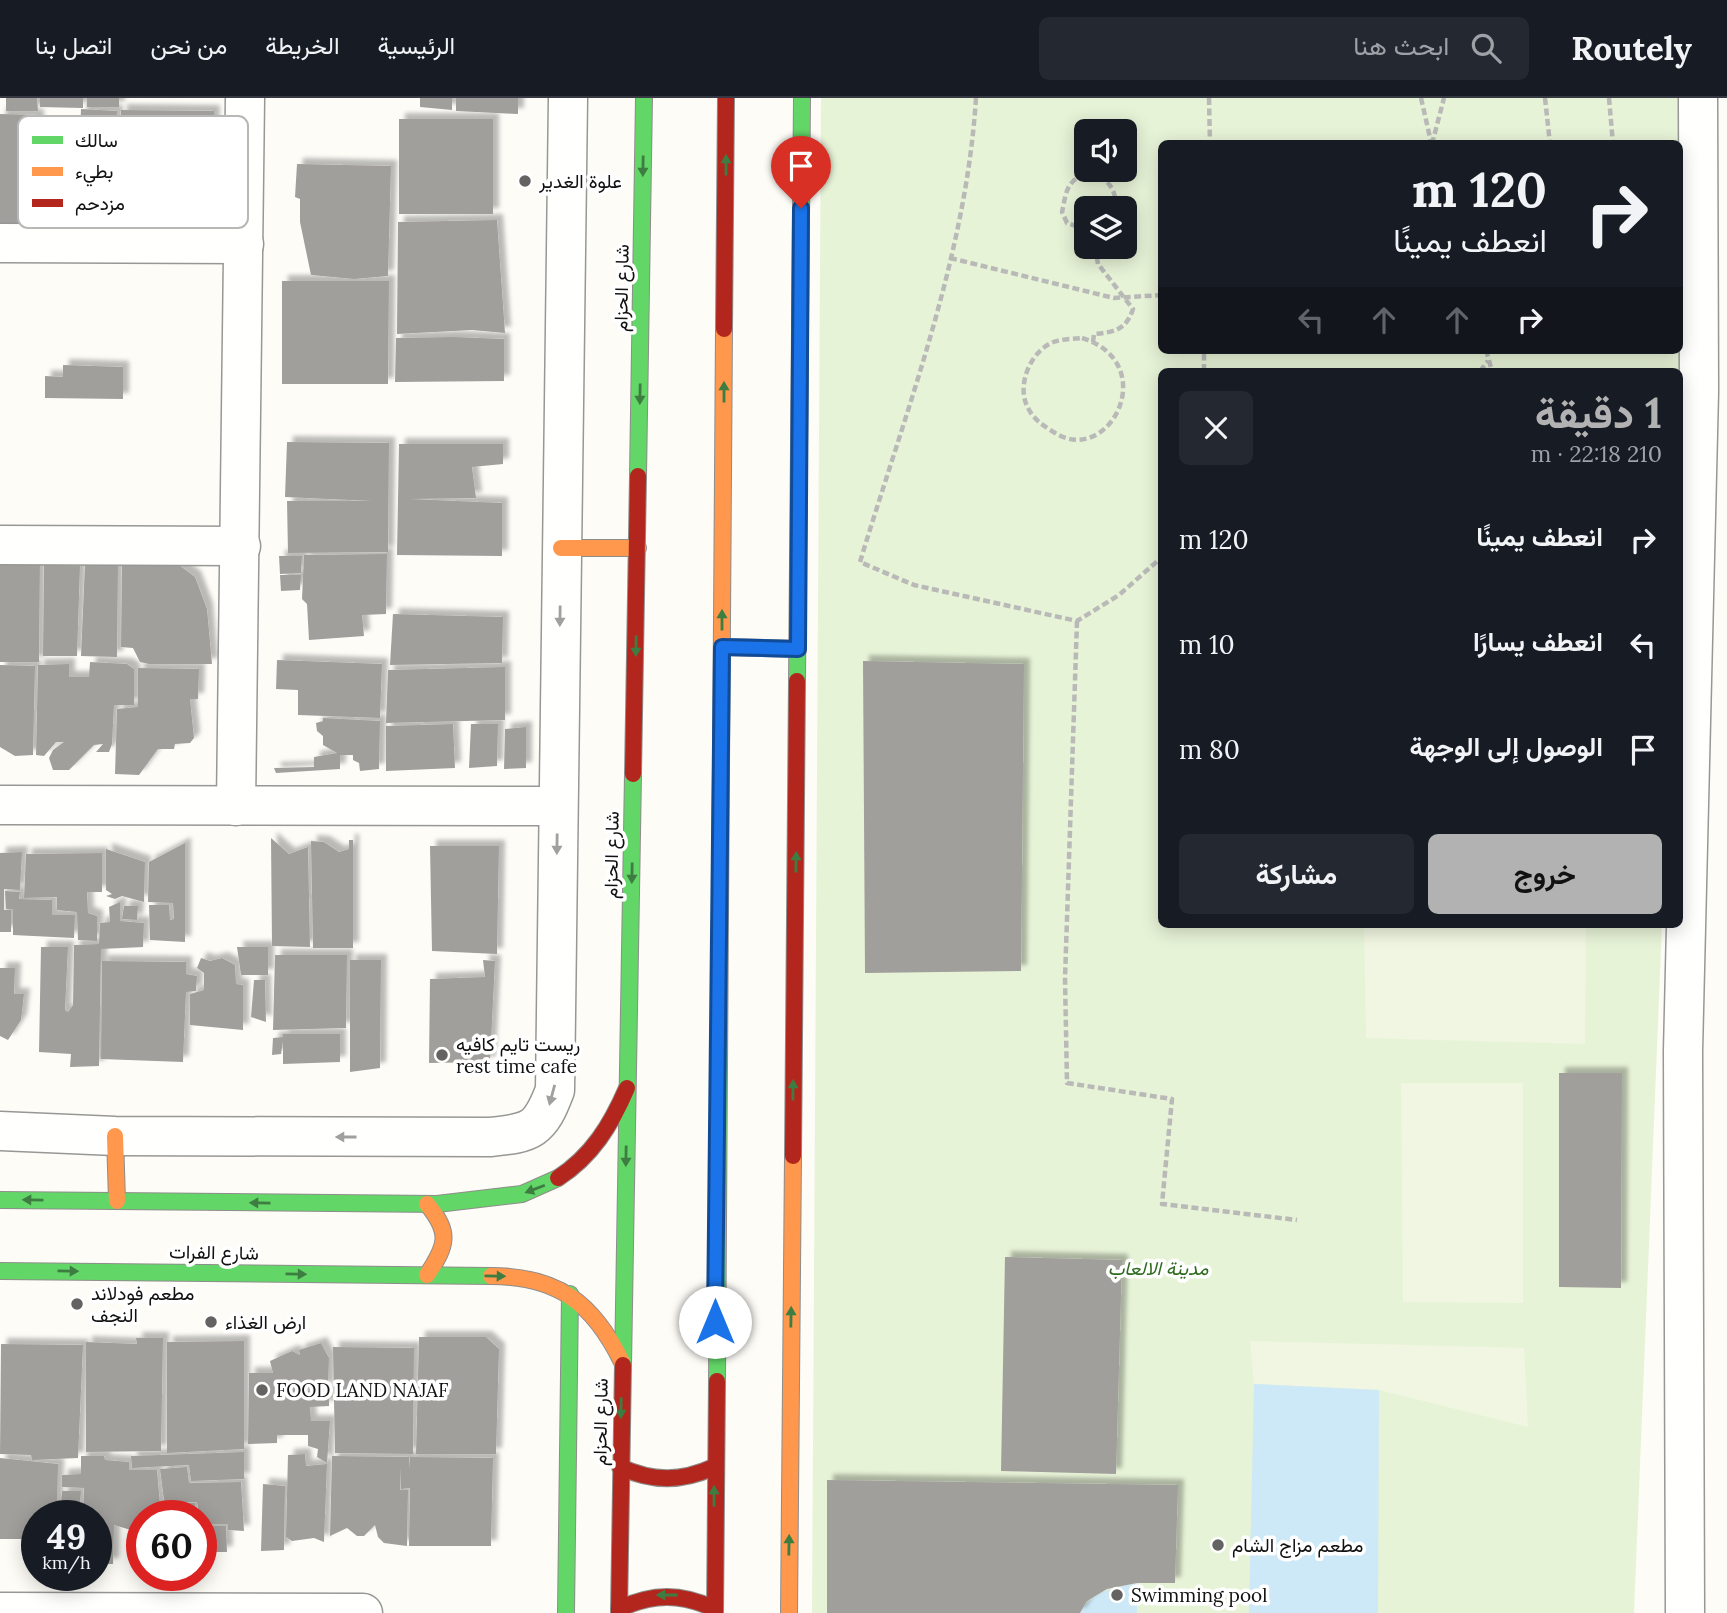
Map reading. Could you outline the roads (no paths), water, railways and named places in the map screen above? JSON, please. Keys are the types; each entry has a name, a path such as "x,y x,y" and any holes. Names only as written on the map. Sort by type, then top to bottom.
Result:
{"main road":[{"name":"شارع الحزام","path":"619,1611 644,98"},
{"path":"619,1611 657,1594 677,1594 715,1611 726,98"},
{"path":"789,1613 802,98"},
{"path":"561,548 638,548"},
{"path":"722,647 798,649"},
{"path":"0,1200 427,1204 511,1198 542,1187 572,1170 596,1147 615,1120 627,1088"},
{"path":"115,1136 117,1201"},
{"path":"427,1204 442,1222 446,1241 427,1275"},
{"name":"شارع الفرات","path":"0,1271 512,1276 542,1280 570,1294 592,1312 610,1336 622,1362"},
{"path":"566,1613 570,1294"},
{"path":"620,1467 648,1479 677,1481 714,1467"}],"street":[{"path":"245,98 245,116"},
{"path":"0,1131 115,1136 490,1137 516,1135 536,1127 546,1114 555,1090 568,98"},
{"path":"1685,1613 1683,1051 1699,392 1698,98"},
{"path":"236,806 244,228"},
{"path":"0,243 244,244"},
{"path":"0,545 241,546"},
{"path":"0,805 557,806"},
{"path":"0,1612 363,1613"}],"water":[{"path":"1254,1384 1379,1390 1378,1613 1249,1613"},
{"name":"Swimming pool","path":"1137,1583 1137,1613 1080,1613 1097,1595"}],"place":[{"name":"علوة الغدير","path":"525,181"},
{"name":"ريست تايم كافيه rest time cafe","path":"442,1055"},
{"name":"مطعم فودلاند النجف","path":"77,1304"},
{"name":"ارض الغذاء","path":"211,1322"},
{"name":"FOOD LAND NAJAF","path":"262,1390"},
{"name":"مطعم مزاج الشام","path":"1218,1545"},
{"name":"Swimming pool","path":"1117,1595"}],"park label":[{"name":"مدينة الالعاب","path":"1158,1268"}]}
